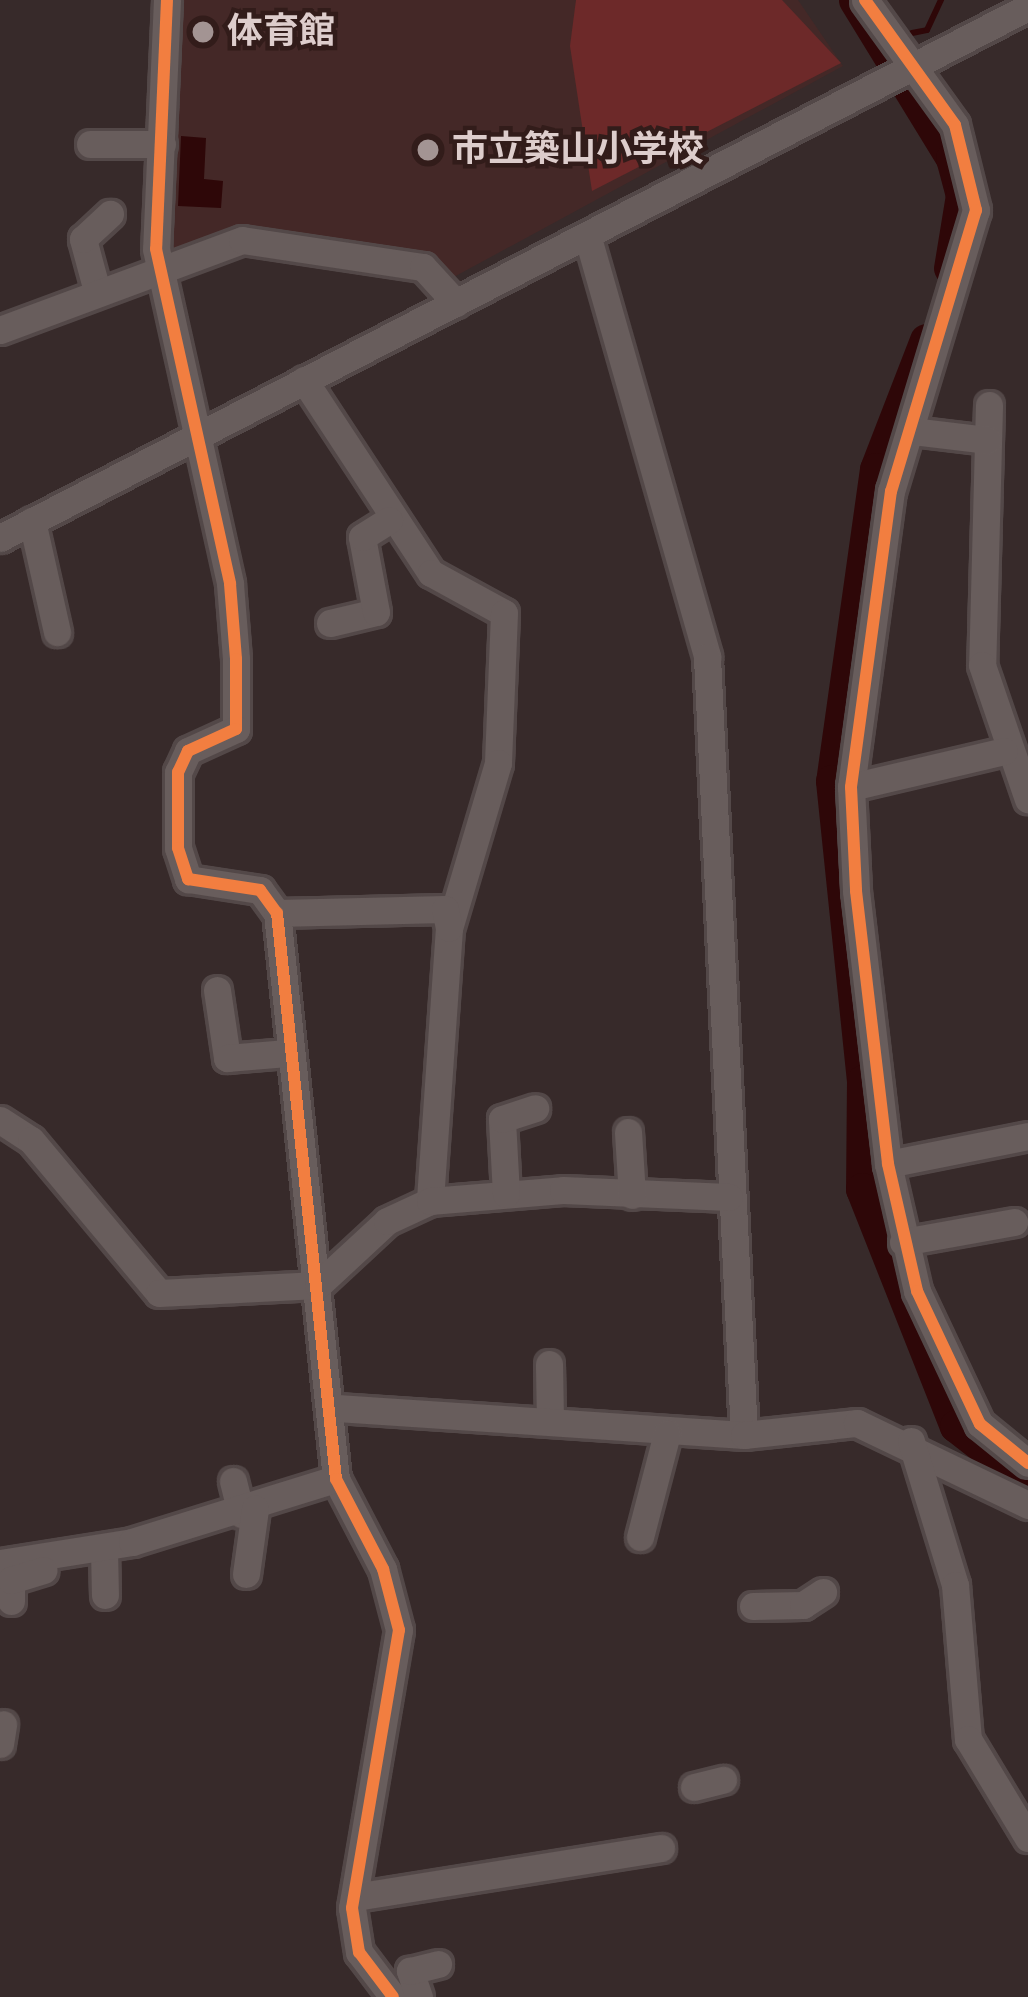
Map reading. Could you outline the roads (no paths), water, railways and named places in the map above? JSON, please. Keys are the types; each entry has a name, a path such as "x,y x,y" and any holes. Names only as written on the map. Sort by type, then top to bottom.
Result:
{"street":[{"path":"166,0 158,267 192,436 230,584 236,729 183,760 180,867 203,887 260,890 277,913 287,1053 337,1408 336,1479 383,1569 399,1630 355,1897 359,1952 393,1997"},
{"path":"866,0 904,73 965,149 976,210 891,491 851,787 887,1164 903,1242 980,1424 1020,1481"},
{"path":"0,538 1028,8"},
{"path":"90,144 162,144"},
{"path":"97,291 83,239 110,214"},
{"path":"588,238 689,574 726,717 738,1146 729,1197 744,1435"},
{"path":"0,330 158,267 242,240 423,267 456,303"},
{"path":"304,380 389,520 431,573 504,613 498,763 449,928 430,1201"},
{"path":"988,405 982,665 1004,751 1028,799"},
{"path":"912,430 987,440"},
{"path":"331,623 376,612 362,537 389,520"},
{"path":"32,521 57,632"},
{"path":"851,787 1004,751"},
{"path":"277,913 445,909 449,928"},
{"path":"217,989 227,1058 287,1053"},
{"path":"506,1194 502,1119 535,1108"},
{"path":"0,1120 31,1140 159,1293 318,1285 387,1221 430,1201 506,1194 729,1197"},
{"path":"628,1132 632,1195"},
{"path":"887,1164 1028,1136"},
{"path":"903,1242 1014,1222"},
{"path":"549,1364 550,1421"},
{"path":"337,1408 744,1435 857,1423 1020,1481"},
{"path":"640,1537 667,1432"},
{"path":"911,1441 955,1586 968,1739 1028,1838"},
{"path":"0,1563 104,1549 248,1512 336,1479"},
{"path":"233,1481 248,1512 246,1574"},
{"path":"163,1550 199,1539 198,1525"},
{"path":"104,1549 105,1595"},
{"path":"11,1601 11,1580 46,1569 49,1556"},
{"path":"753,1606 803,1605 823,1592"},
{"path":"694,1787 723,1780"},
{"path":"355,1897 662,1848"},
{"path":"419,1997 406,1978 438,1964"}],"waterway":[{"path":"855,0 952,158 962,195 950,268"},
{"path":"912,33 927,30 941,0"},
{"path":"926,340 876,469 832,781 863,1081 862,1189 956,1426 1028,1482"}],"place":[{"name":"体育館","path":"203,32"},
{"name":"市立築山小学校","path":"428,150"}]}
